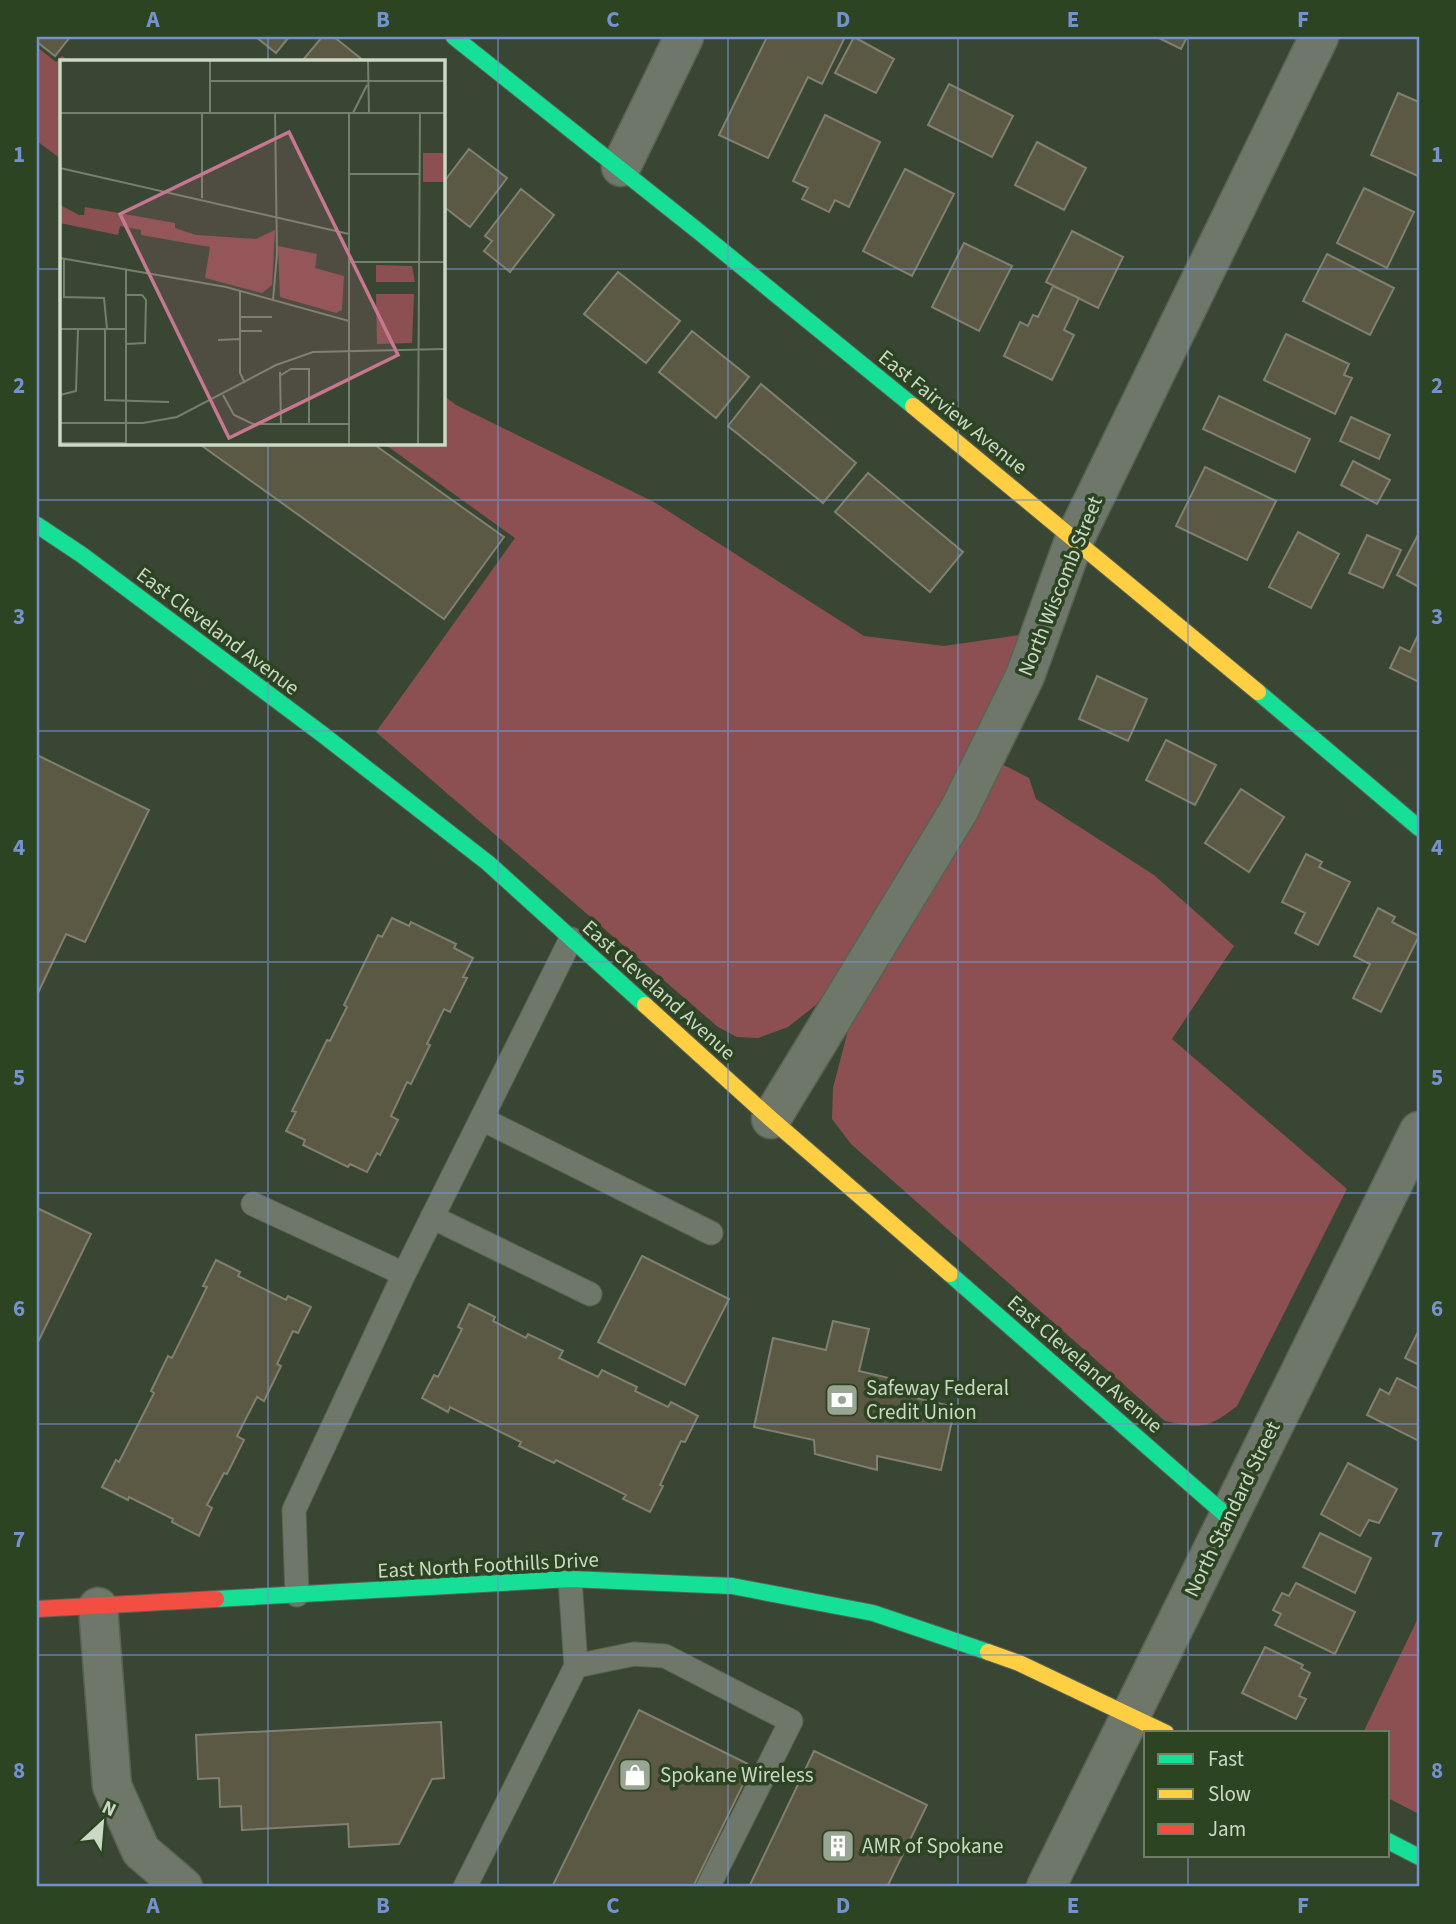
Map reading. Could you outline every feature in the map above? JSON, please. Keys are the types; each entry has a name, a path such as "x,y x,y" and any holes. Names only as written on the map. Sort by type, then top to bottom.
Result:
{"street":[{"name":"East Fairview Avenue","path":"454,37 621,167 1074,538 1419,828"},
{"path":"621,167 684,37"},
{"name":"North Wiscomb Street","path":"771,1119 959,810 1025,676 1074,538 1319,37"},
{"name":"East Cleveland Avenue","path":"37,525 82,555 333,743 488,863 771,1119 1228,1517"},
{"name":"North Standard Street","path":"1046,1887 1419,1131"},
{"name":"East North Foothills Drive","path":"37,1609 570,1578 732,1586 873,1613 1019,1663 1162,1731"},
{"path":"98,1607 112,1786 141,1851 183,1887"},
{"path":"1390,1842 1419,1857"}],"lane":[{"path":"297,1595 294,1510 432,1217 571,939"},
{"path":"481,1119 711,1233"},
{"path":"253,1204 404,1275"},
{"path":"432,1217 590,1294"},
{"path":"465,1887 576,1667 570,1578"},
{"path":"576,1667 634,1654 665,1656 791,1721 708,1887"}],"shaded area":[{"path":"37,47 56,62 62,56 68,60 60,60 60,158 37,141"},
{"path":"444,396 456,405 654,502 864,636 944,646 1027,634 926,847 816,1005 788,1027 758,1038 737,1037 718,1027 376,732 515,538 384,444 444,444"},
{"path":"992,759 1029,778 1036,799 1154,875 1234,946 1172,1039 1347,1189 1237,1406 1211,1423 1196,1426 1165,1421 851,1144 832,1119 833,1088 848,1030"},
{"path":"1419,1616 1419,1814 1390,1799 1390,1731 1364,1731"}],"building":[{"path":"37,37 70,37 55,56 37,42"},
{"path":"256,37 289,37 276,53"},
{"path":"322,37 334,37 363,60 303,60"},
{"path":"767,37 845,37 822,84 808,77 768,158 719,135"},
{"path":"854,37 894,59 876,93 835,73"},
{"path":"1157,37 1187,37 1181,49"},
{"path":"949,84 1013,116 992,157 928,125"},
{"path":"1398,93 1419,102 1418,176 1371,155"},
{"path":"825,115 880,142 849,207 835,200 829,212 802,199 808,188 793,181"},
{"path":"1037,142 1086,168 1064,210 1015,185"},
{"path":"469,149 507,178 470,227 444,207 444,182"},
{"path":"905,169 954,194 912,276 863,251"},
{"path":"1364,188 1414,212 1387,268 1337,243"},
{"path":"521,189 554,215 510,272 484,251 492,241 485,236"},
{"path":"1072,231 1123,257 1098,308 1046,282"},
{"path":"964,243 1012,266 979,331 932,307"},
{"path":"1327,254 1394,288 1370,335 1303,301"},
{"path":"618,272 680,321 646,363 584,314"},
{"path":"1053,286 1079,298 1064,330 1074,335 1052,380 1004,356 1020,322 1028,326 1033,315 1038,317"},
{"path":"692,331 749,377 716,418 659,372"},
{"path":"1286,334 1349,364 1344,375 1352,378 1335,414 1264,380"},
{"path":"761,384 856,463 823,503 728,426"},
{"path":"1219,396 1310,439 1295,472 1203,429"},
{"path":"1351,417 1390,435 1379,459 1340,441"},
{"path":"199,444 373,444 504,537 444,619"},
{"path":"1353,461 1390,480 1377,504 1341,485"},
{"path":"1205,467 1276,501 1247,560 1176,526"},
{"path":"868,473 963,552 930,592 835,512"},
{"path":"1298,532 1339,554 1311,608 1269,587"},
{"path":"1419,533 1419,587 1397,575"},
{"path":"1367,535 1401,550 1383,588 1349,573"},
{"path":"1419,633 1419,682 1390,668 1400,647 1410,652"},
{"path":"1097,676 1147,699 1128,741 1079,719"},
{"path":"1166,740 1216,765 1195,805 1146,780"},
{"path":"37,755 149,810 85,942 66,934 37,995"},
{"path":"1241,789 1284,817 1249,872 1205,843"},
{"path":"1306,854 1322,862 1319,867 1350,882 1318,945 1295,933 1305,913 1282,902"},
{"path":"1378,908 1395,917 1392,922 1419,936 1381,1012 1353,998 1370,964 1354,956"},
{"path":"392,918 409,926 411,922 456,944 454,948 473,958 463,977 467,978 450,1012 444,1009 411,1084 407,1082 391,1116 398,1120 380,1155 377,1153 367,1172 350,1164 348,1167 303,1145 305,1140 286,1131 296,1112 292,1111 327,1040 330,1041 347,1007 344,1005 378,935 382,937"},
{"path":"37,1208 91,1234 37,1344"},
{"path":"642,1256 729,1299 685,1385 598,1342"},
{"path":"216,1260 240,1272 238,1276 286,1300 288,1296 311,1307 298,1333 293,1331 277,1364 281,1366 264,1401 257,1397 237,1436 244,1440 207,1505 212,1508 199,1536 172,1522 173,1519 102,1487 116,1460 119,1462 154,1393 151,1391 168,1356 172,1358 207,1287 203,1286"},
{"path":"469,1304 495,1317 493,1321 526,1338 528,1334 563,1351 559,1358 598,1377 602,1370 637,1387 635,1391 668,1407 671,1402 698,1416 685,1442 681,1441 650,1512 623,1499 626,1495 556,1460 554,1463 519,1446 521,1442 450,1407 448,1412 422,1398 434,1375 438,1377 462,1329 458,1327"},
{"name":"Safeway Federal Credit Union","path":"833,1321 869,1329 859,1371 897,1380 894,1393 955,1407 941,1470 877,1456 877,1470 815,1454 814,1440 754,1427 773,1338 826,1350"},
{"path":"1419,1330 1419,1365 1405,1358"},
{"path":"1397,1378 1419,1389 1419,1441 1367,1415 1380,1389 1389,1394"},
{"path":"1348,1463 1397,1489 1379,1523 1369,1520 1360,1536 1321,1514"},
{"path":"1320,1533 1371,1558 1355,1593 1303,1567"},
{"path":"1296,1583 1355,1612 1335,1654 1275,1625 1281,1614 1273,1610 1282,1593 1289,1596"},
{"path":"1265,1647 1303,1665 1301,1668 1310,1673 1299,1696 1306,1699 1296,1719 1242,1693"},
{"path":"639,1710 752,1766 693,1887 552,1887"},
{"path":"441,1722 444,1778 432,1779 399,1844 349,1847 348,1824 242,1830 241,1806 220,1807 219,1778 198,1779 196,1735"},
{"name":"AMR of Spokane","path":"814,1751 927,1805 887,1887 749,1887"}],"traffic: fast":[{"path":"454,37 913,406"},
{"path":"37,525 82,555 322,734 488,863 645,1005"},
{"path":"1258,692 1419,828"},
{"path":"950,1274 1228,1517"},
{"path":"216,1599 570,1579 732,1586 873,1613 988,1652"},
{"path":"1390,1842 1419,1857"}],"traffic: slow":[{"path":"913,406 1258,692"},
{"path":"645,1005 771,1119 950,1274"},
{"path":"988,1652 1019,1663 1162,1731"}],"traffic: jam":[{"path":"37,1609 216,1599"}],"place":[{"name":"Safeway Federal Credit Union","path":"842,1400"},
{"name":"Spokane Wireless","path":"635,1775"},
{"name":"AMR of Spokane","path":"838,1846"}]}
